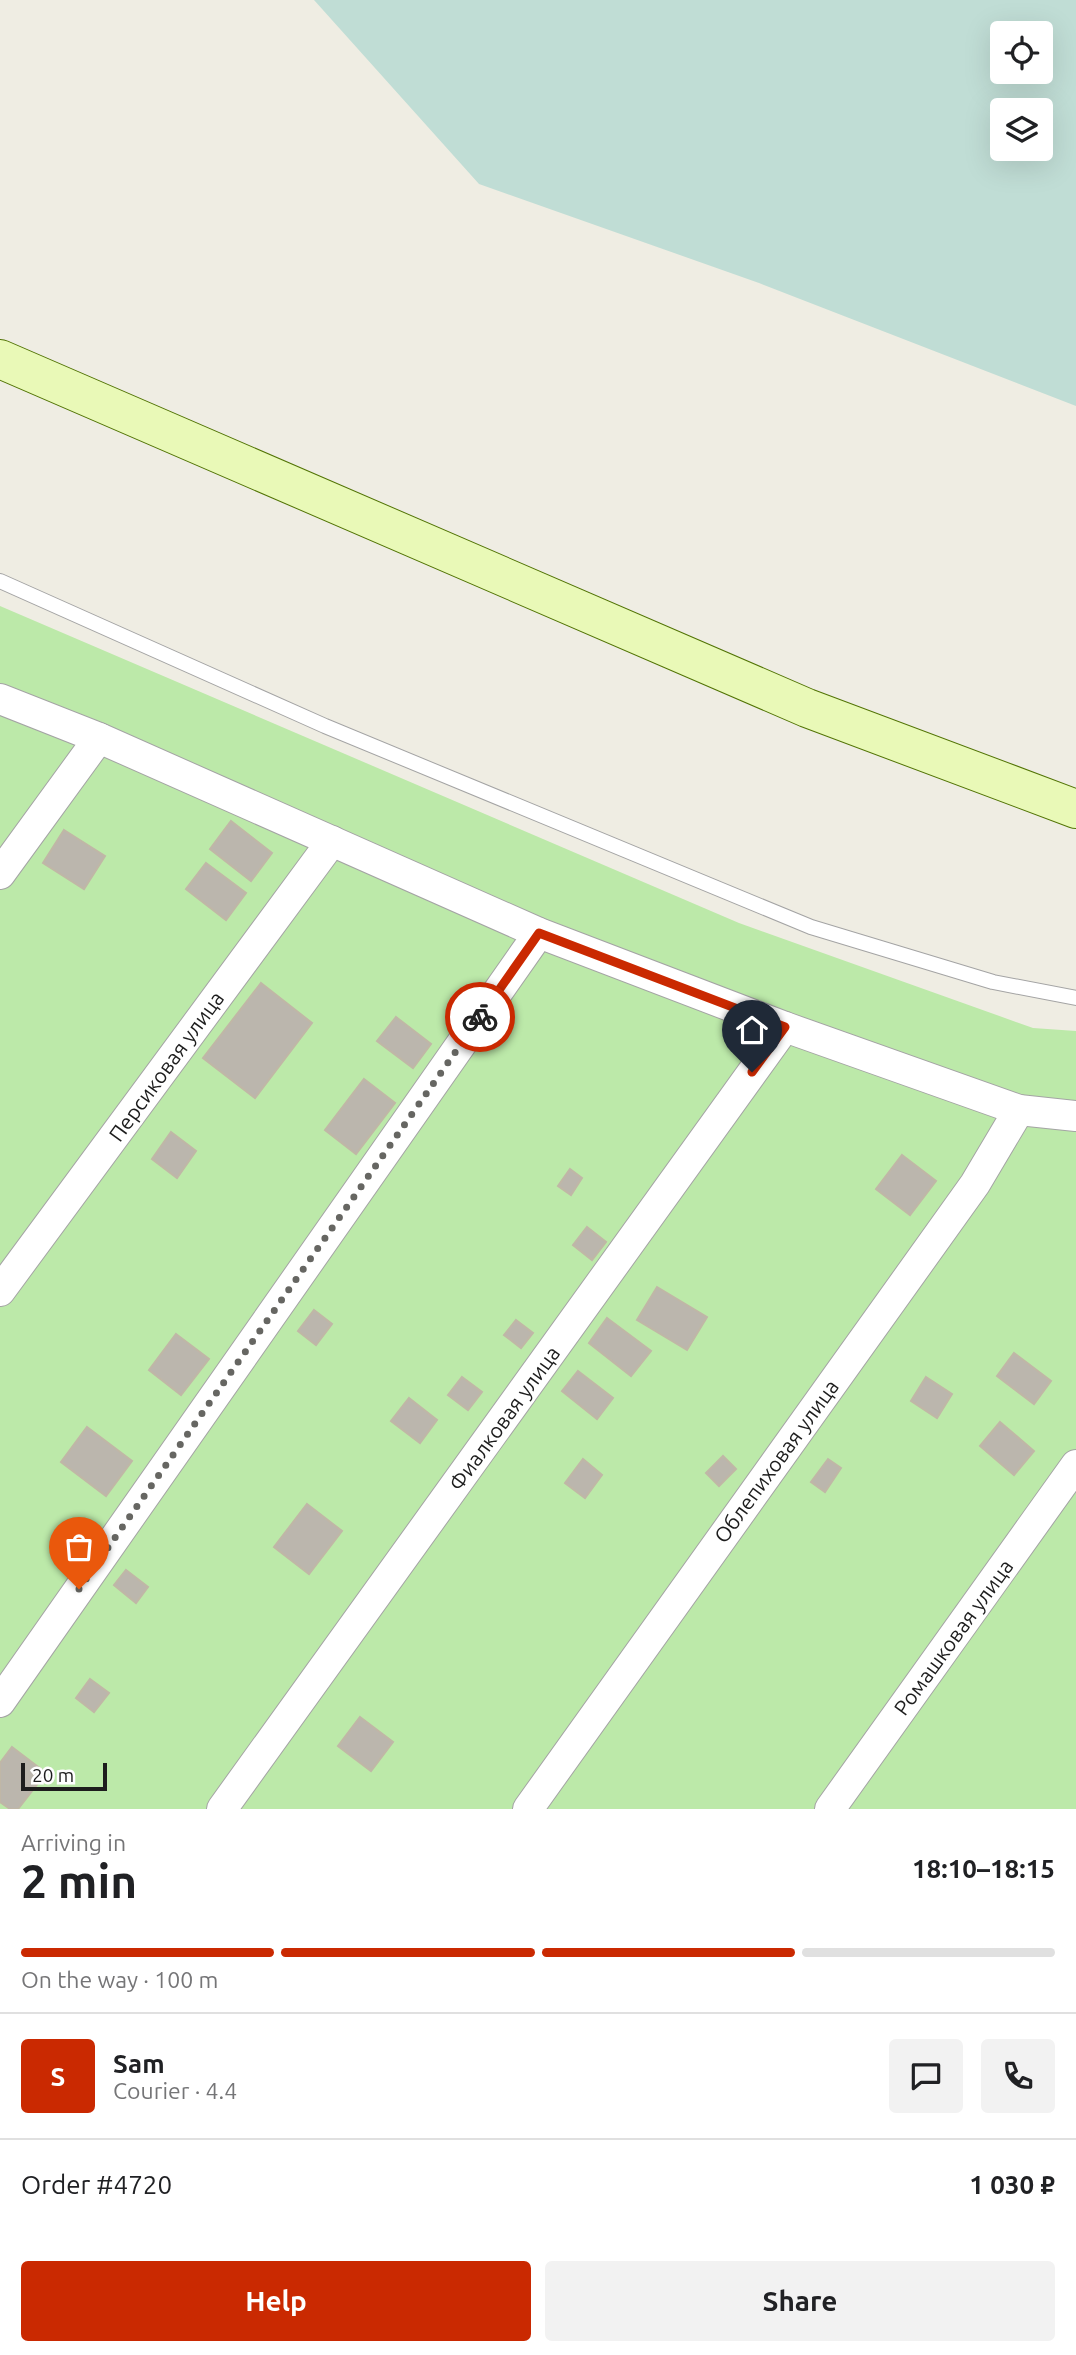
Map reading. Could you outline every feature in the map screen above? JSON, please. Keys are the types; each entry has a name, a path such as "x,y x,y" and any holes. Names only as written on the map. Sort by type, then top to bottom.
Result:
{"street":[{"path":"0,359 807,708 1076,809"},
{"path":"0,699 99,738 539,933 785,1027 1019,1110 1076,1116"},
{"path":"0,874 99,738"},
{"name":"Персиковая улица","path":"0,1291 332,841"},
{"path":"0,1702 539,933"},
{"name":"Фиалковая улица","path":"222,1809 785,1027"},
{"name":"Облепиховая улица","path":"528,1809 975,1184 1019,1110"},
{"name":"Ромашковая улица","path":"830,1809 1076,1465"}],"lane":[{"path":"0,581 325,726 811,927 993,982 1076,998"}],"green space":[{"path":"0,606 739,923 1033,1028 1076,1031 1076,1809 0,1809"}],"shaded area":[{"path":"314,0 1076,0 1076,406 759,283 479,184"}],"building":[{"path":"231,821 272,853 251,881 210,849"},
{"path":"64,830 105,856 84,889 43,863"},
{"path":"206,863 246,893 226,920 186,889"},
{"path":"261,983 312,1023 255,1098 203,1058"},
{"path":"396,1017 431,1044 413,1068 377,1041"},
{"path":"364,1079 395,1103 356,1154 325,1130"},
{"path":"171,1132 196,1151 177,1178 152,1159"},
{"path":"902,1155 936,1181 910,1215 876,1189"},
{"path":"570,1169 582,1178 571,1195 558,1186"},
{"path":"587,1227 606,1242 592,1260 573,1245"},
{"path":"657,1287 707,1317 687,1350 637,1320"},
{"path":"314,1310 332,1324 316,1345 298,1331"},
{"path":"607,1318 651,1351 631,1376 589,1343"},
{"path":"516,1320 533,1333 521,1348 504,1335"},
{"path":"176,1334 209,1359 181,1395 149,1370"},
{"path":"1014,1353 1051,1381 1034,1404 997,1376"},
{"path":"578,1371 613,1398 597,1419 562,1391"},
{"path":"462,1377 482,1392 468,1410 448,1395"},
{"path":"926,1377 952,1394 937,1418 911,1401"},
{"path":"409,1398 437,1420 420,1443 391,1421"},
{"path":"1000,1422 1034,1451 1014,1475 980,1446"},
{"path":"87,1427 132,1461 106,1496 61,1462"},
{"path":"723,1456 736,1469 719,1486 706,1473"},
{"path":"583,1459 602,1475 585,1498 565,1483"},
{"path":"828,1459 841,1468 825,1492 811,1482"},
{"path":"307,1504 342,1531 309,1574 274,1547"},
{"path":"126,1570 148,1587 136,1603 114,1585"},
{"path":"90,1679 109,1693 94,1712 76,1698"},
{"path":"360,1717 393,1742 371,1771 338,1746"},
{"path":"12,1747 46,1773 18,1809 10,1809 0,1802 0,1763"}],"way so far":[{"path":"79,1589 480,1017"}],"route":[{"path":"480,1017 539,933 785,1027 752,1072"}]}
